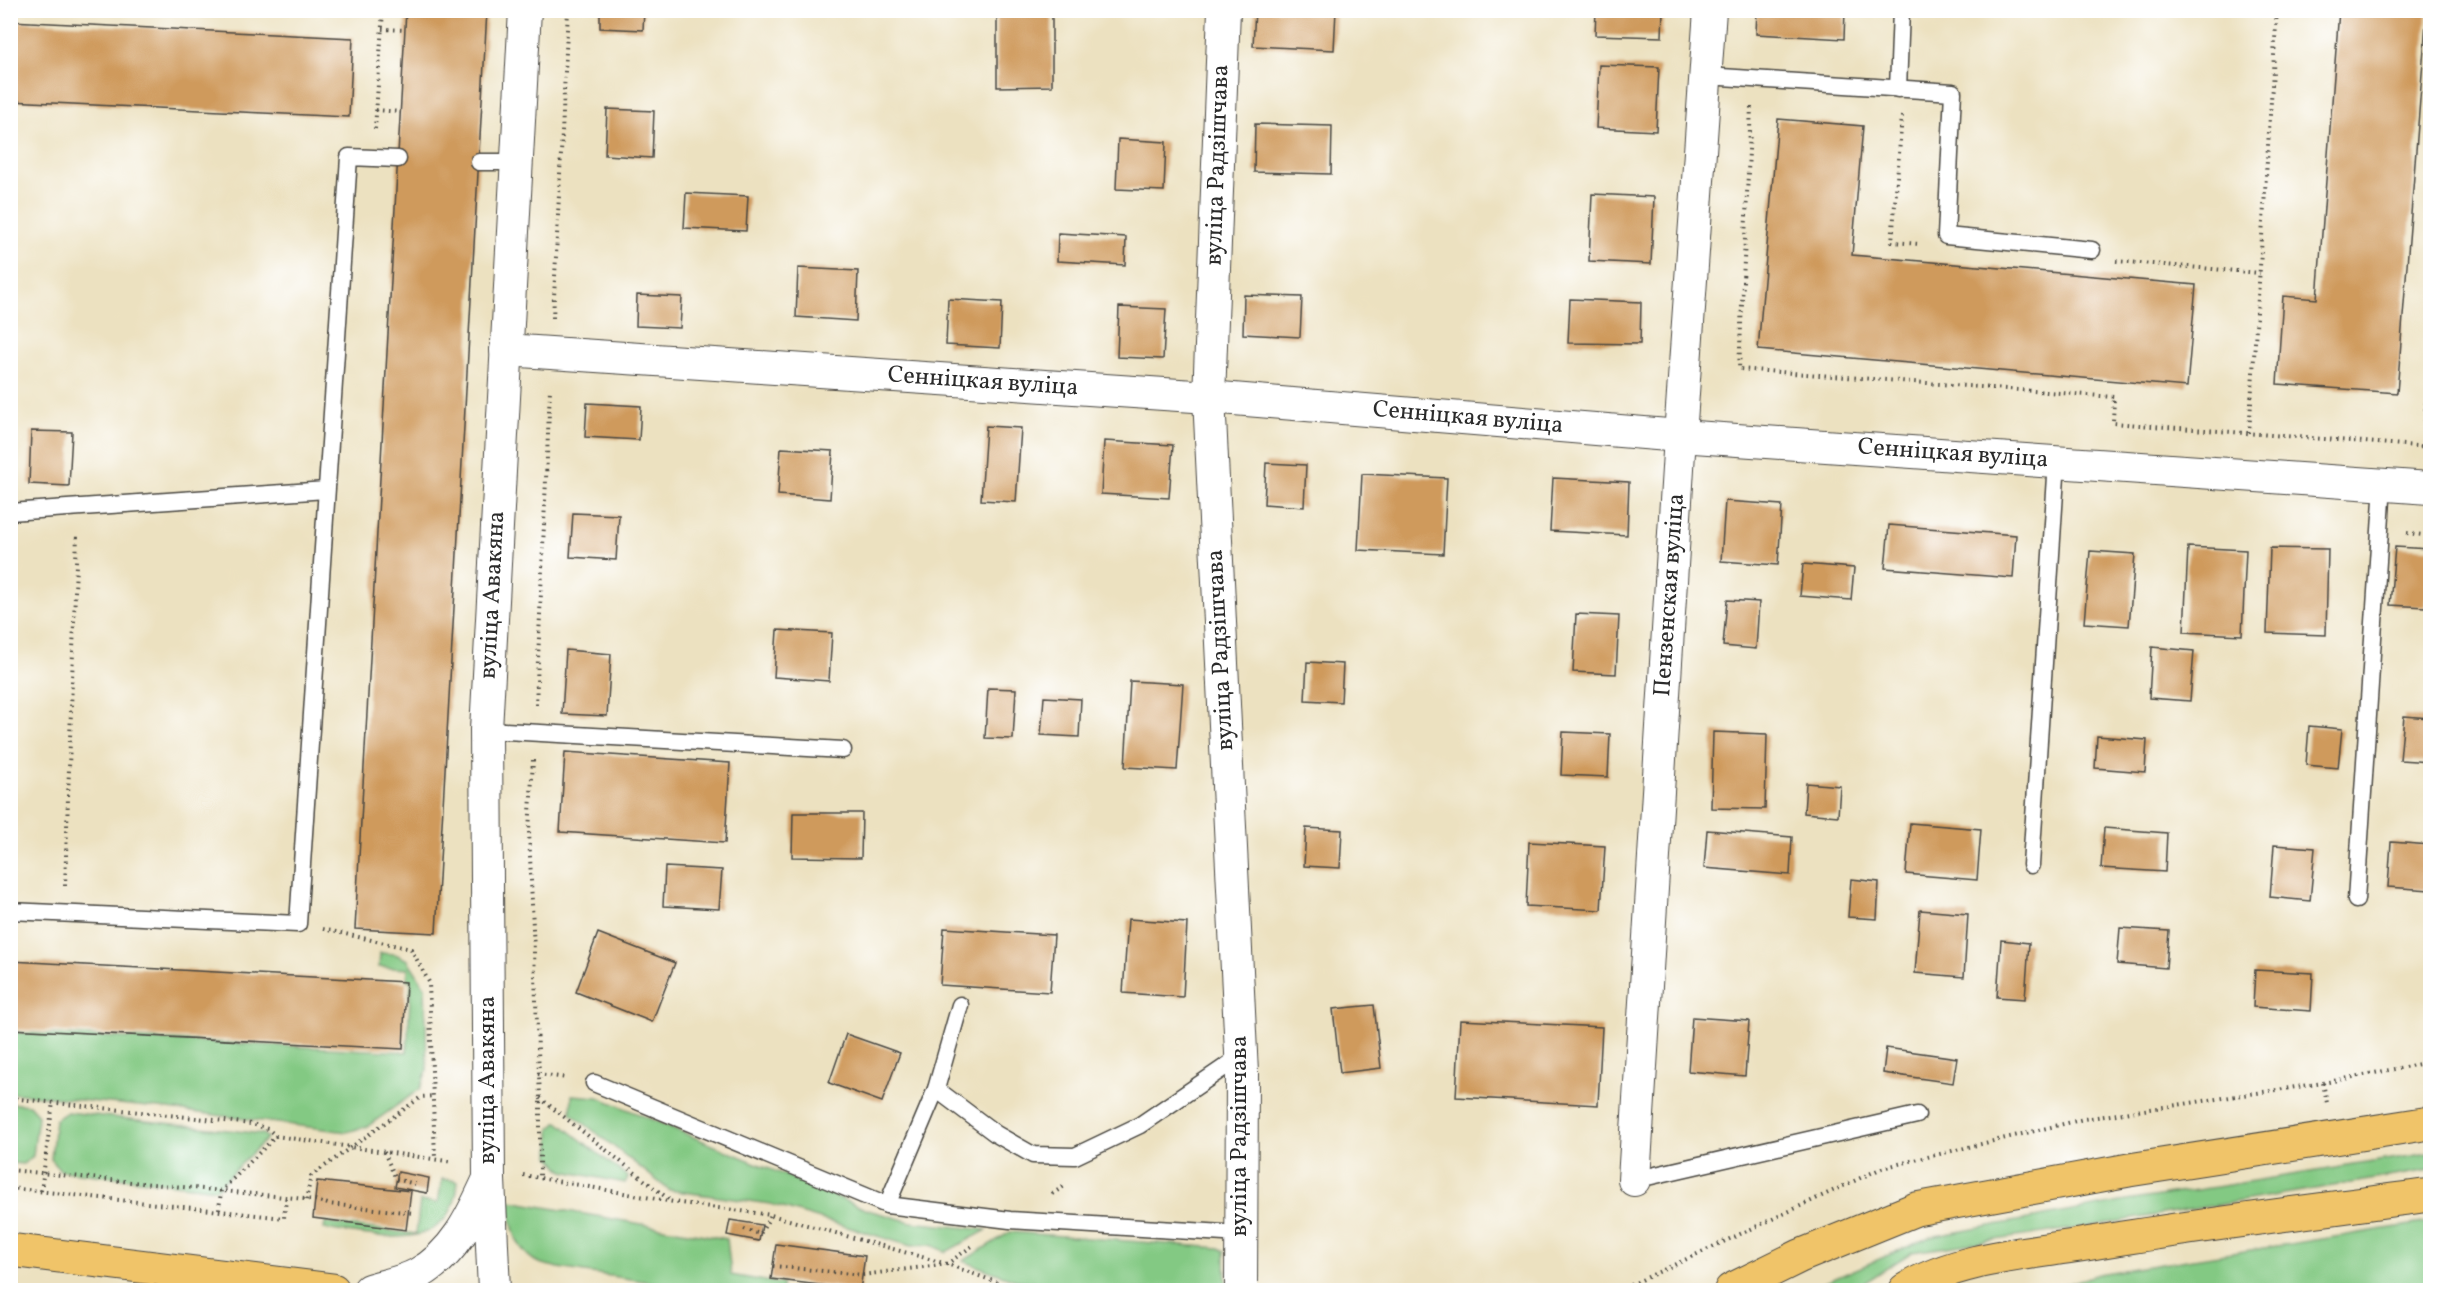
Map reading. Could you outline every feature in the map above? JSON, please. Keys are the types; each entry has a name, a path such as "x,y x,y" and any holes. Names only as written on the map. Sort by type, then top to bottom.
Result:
{"main road":[{"path":"1731,1290 1800,1256 1916,1209 2128,1170 2430,1123"},
{"path":"1905,1290 1948,1269 2034,1252 2181,1228 2430,1195"},
{"path":"10,1250 333,1290"}],"street":[{"name":"вуліца Авакяна","path":"494,1290 504,1177 486,730 525,10"},
{"name":"вуліца Радзішчава","path":"1224,10 1209,397 1241,1056 1241,1290"},
{"name":"Пензенская вуліца","path":"1634,1180 1680,436 1720,77 1710,10"},
{"name":"Сенніцкая вуліца","path":"506,350 1209,397 1680,436 2430,488"},
{"name":"вуліца Авакяна","path":"369,1290 418,1274 451,1247 504,1177"}],"lane":[{"path":"1898,89 1901,10"},
{"path":"1720,77 1953,92 1946,236 2099,255"},
{"path":"10,911 298,924 349,157 398,159"},
{"path":"479,162 517,162"},
{"path":"2031,865 2057,461"},
{"path":"2356,900 2383,484"},
{"path":"10,512 326,490"},
{"path":"486,730 843,750"},
{"path":"886,1205 936,1089 960,1005"},
{"path":"936,1089 996,1134 1033,1155 1075,1156 1140,1125 1241,1056"},
{"path":"594,1083 886,1205 1010,1220 1241,1234"},
{"path":"1634,1180 1917,1115"}],"path":[{"path":"373,158 383,10"},
{"path":"540,1179 540,1098 529,831 568,10"},
{"path":"2249,433 2277,10"},
{"path":"382,29 405,30"},
{"path":"1720,77 1752,96 1739,369 2114,397 2113,423 2430,447"},
{"path":"1902,108 1892,242 1927,245"},
{"path":"376,110 401,112"},
{"path":"2099,255 2260,273"},
{"path":"2423,446 2430,338"},
{"path":"64,914 78,506"},
{"path":"298,924 411,949 429,982 435,1096 435,1159"},
{"path":"1620,1290 1882,1168 2084,1119 2324,1083 2430,1062"},
{"path":"306,1200 311,1176 421,1096 435,1096"},
{"path":"10,1098 252,1124 268,1129 276,1136 460,1162"},
{"path":"540,1098 673,1202"},
{"path":"41,1191 53,1102"},
{"path":"219,1210 221,1191 276,1136"},
{"path":"384,1151 396,1179 415,1184"},
{"path":"10,1170 414,1213"},
{"path":"504,1177 540,1179 673,1202 771,1215 947,1264 1012,1288 1028,1290"},
{"path":"10,1188 284,1218 286,1199"},
{"path":"744,1229 760,1234 771,1215"},
{"path":"773,1266 862,1275 947,1264"}],"green space":[{"path":"380,953 395,954 408,960 425,987 427,1070 420,1089 368,1126 347,1132 168,1109 11,1093 11,1032 407,1052 411,981 407,980 408,969 379,967"},
{"path":"572,1095 598,1097 868,1210 911,1222 987,1230 946,1252 931,1245 911,1246 770,1204 669,1190 571,1113"},
{"path":"10,1103 29,1105 38,1115 33,1156 23,1164 11,1163"},
{"path":"67,1112 263,1134 267,1138 216,1189 61,1171 51,1159 55,1120"},
{"path":"558,1122 628,1177 625,1183 563,1171 550,1157 550,1128"},
{"path":"2430,1153 2430,1170 2078,1228 1912,1252 1853,1290 1808,1290 1930,1237 2121,1202"},
{"path":"442,1179 458,1181 453,1205 443,1222 427,1232 409,1236 388,1237 324,1229 325,1223 416,1234 420,1201 438,1203"},
{"path":"510,1201 727,1239 731,1275 783,1284 781,1290 701,1290 544,1264 528,1256 518,1242 512,1226"},
{"path":"2430,1222 2430,1290 2049,1290 2098,1274"},
{"path":"1010,1232 1220,1248 1225,1251 1226,1290 1098,1290 1015,1280 963,1261"}],"building":[{"path":"406,10 487,10 436,933 355,929"},
{"path":"600,10 644,10 643,30 600,28"},
{"path":"1255,10 1336,10 1334,50 1253,46"},
{"path":"1596,10 1663,10 1662,37 1595,35"},
{"path":"1757,10 1845,10 1844,39 1756,34"},
{"path":"2339,10 2427,10 2397,393 2277,384 2283,296 2317,299"},
{"path":"997,15 1052,15 1052,86 997,87"},
{"path":"10,21 353,38 349,117 10,101"},
{"path":"1599,65 1659,67 1656,131 1596,128"},
{"path":"607,109 654,111 652,158 605,155"},
{"path":"1778,119 1863,126 1852,255 2196,285 2187,387 1758,350"},
{"path":"1255,124 1332,126 1331,174 1254,172"},
{"path":"1118,139 1166,142 1164,191 1116,189"},
{"path":"686,193 748,196 746,231 684,228"},
{"path":"1592,194 1654,197 1651,264 1589,261"},
{"path":"1058,233 1126,237 1125,265 1057,261"},
{"path":"798,268 858,271 856,321 796,317"},
{"path":"637,295 682,297 680,328 636,326"},
{"path":"1244,295 1302,297 1300,337 1243,334"},
{"path":"948,299 1002,302 1000,348 946,345"},
{"path":"1570,299 1641,302 1640,344 1568,343"},
{"path":"1119,307 1166,309 1163,359 1117,357"},
{"path":"587,403 641,406 639,440 585,437"},
{"path":"986,426 1021,428 1016,502 981,500"},
{"path":"31,431 72,432 69,486 29,484"},
{"path":"1104,441 1173,445 1169,498 1101,494"},
{"path":"781,448 833,451 830,499 778,495"},
{"path":"1266,463 1306,465 1304,507 1264,504"},
{"path":"1362,474 1447,478 1443,554 1358,550"},
{"path":"1553,478 1629,482 1627,535 1550,531"},
{"path":"1725,501 1782,505 1778,565 1721,561"},
{"path":"573,513 619,515 616,560 570,557"},
{"path":"1889,525 2016,535 2013,578 1885,568"},
{"path":"2188,547 2246,550 2242,635 2184,632"},
{"path":"2395,547 2430,549 2426,607 2390,605"},
{"path":"2270,548 2328,549 2326,635 2267,633"},
{"path":"2090,551 2135,554 2129,626 2084,623"},
{"path":"1803,564 1854,568 1851,600 1800,596"},
{"path":"1727,600 1759,602 1756,649 1723,646"},
{"path":"1576,614 1619,616 1616,674 1573,672"},
{"path":"777,630 832,633 829,681 774,677"},
{"path":"2152,647 2194,651 2190,701 2149,698"},
{"path":"566,650 611,654 607,716 562,714"},
{"path":"1307,662 1343,664 1341,702 1305,700"},
{"path":"1130,681 1183,684 1177,770 1125,767"},
{"path":"988,688 1016,689 1013,739 985,738"},
{"path":"1044,697 1081,699 1079,737 1041,735"},
{"path":"2404,716 2430,718 2430,762 2400,760"},
{"path":"2309,726 2342,729 2338,768 2306,765"},
{"path":"1563,732 1610,734 1608,777 1561,775"},
{"path":"1713,732 1767,734 1765,809 1711,808"},
{"path":"2097,736 2147,740 2145,772 2095,768"},
{"path":"565,752 730,763 725,843 560,832"},
{"path":"1806,783 1840,786 1838,816 1804,813"},
{"path":"793,813 862,813 861,858 792,857"},
{"path":"1910,823 1981,829 1977,880 1906,874"},
{"path":"1306,828 1342,830 1340,868 1304,866"},
{"path":"2104,828 2167,833 2165,872 2101,868"},
{"path":"1707,830 1792,837 1790,875 1704,868"},
{"path":"1529,842 1605,846 1601,910 1526,906"},
{"path":"2391,842 2430,845 2430,890 2388,887"},
{"path":"2274,845 2315,848 2310,901 2270,897"},
{"path":"665,867 722,870 719,909 663,906"},
{"path":"1851,879 1879,882 1877,919 1848,917"},
{"path":"1920,910 1968,914 1964,977 1915,973"},
{"path":"1128,919 1187,923 1183,997 1123,993"},
{"path":"944,928 1054,935 1050,992 940,985"},
{"path":"2120,928 2169,931 2166,968 2117,964"},
{"path":"598,933 675,963 652,1022 576,992"},
{"path":"2001,940 2029,943 2025,999 1997,997"},
{"path":"10,961 406,982 403,1049 10,1029"},
{"path":"2255,970 2313,973 2311,1011 2253,1007"},
{"path":"1374,1005 1381,1068 1340,1073 1333,1009"},
{"path":"1692,1017 1749,1021 1745,1076 1688,1071"},
{"path":"1460,1020 1602,1027 1598,1105 1456,1097"},
{"path":"846,1034 900,1053 882,1102 829,1083"},
{"path":"1886,1048 1957,1058 1953,1083 1883,1073"},
{"path":"398,1172 429,1178 427,1193 395,1187"},
{"path":"317,1181 411,1191 406,1230 313,1218"},
{"path":"730,1220 762,1225 759,1241 727,1235"},
{"path":"776,1244 865,1256 860,1290 771,1279"}]}
